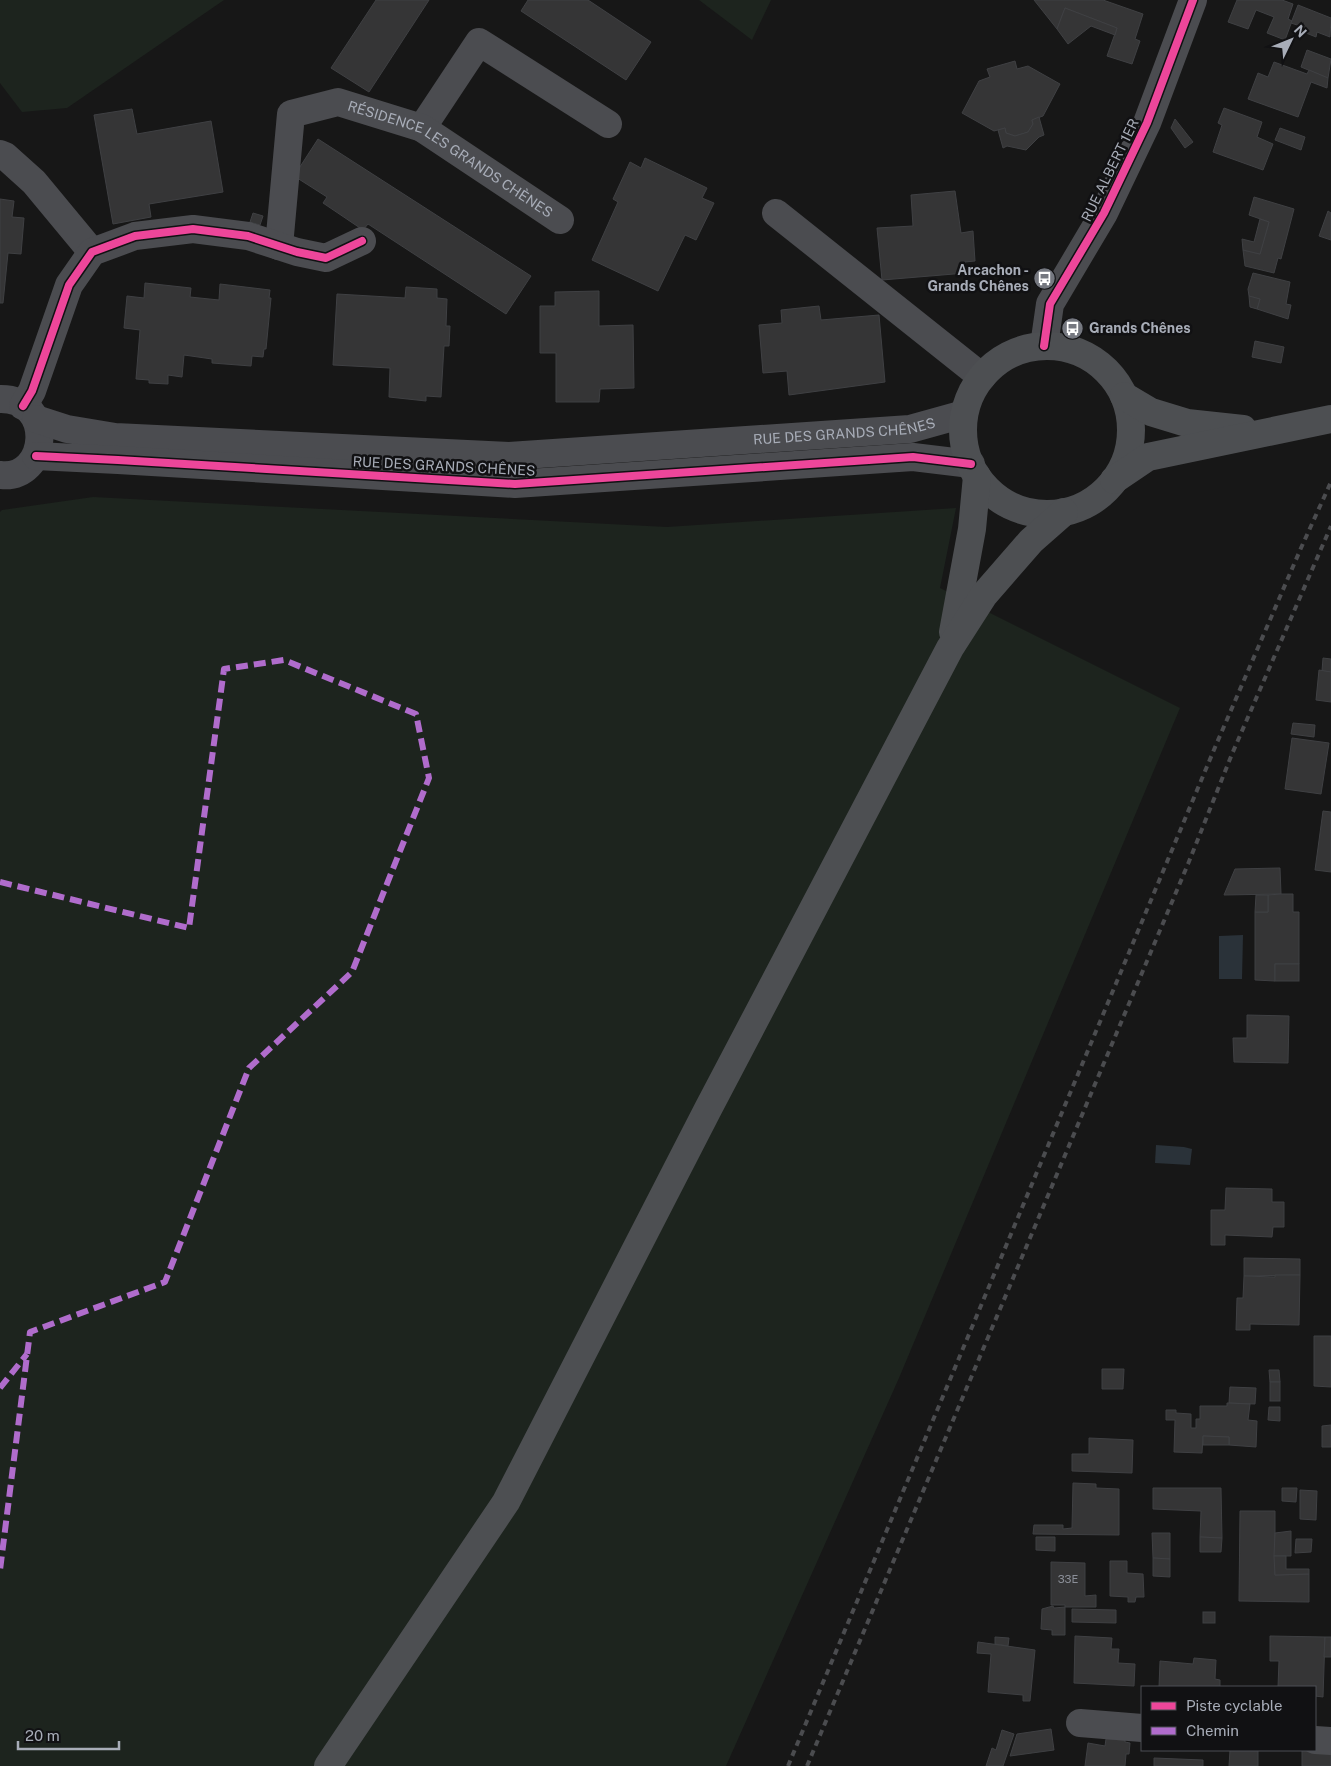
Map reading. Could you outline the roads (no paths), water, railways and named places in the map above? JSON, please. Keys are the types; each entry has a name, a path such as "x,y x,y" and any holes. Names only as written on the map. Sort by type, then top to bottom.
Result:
{"main road":[{"path":"1114,480 1125,461 1130,439 1130,417 1124,396 1110,374 1091,358 1068,349 1044,346 1020,350 999,361 982,377 971,394 964,414 963,434 965,450 974,470 994,495 1016,508 1040,514 1064,512 1084,506 1100,495 1114,480 1148,457 1331,419"},
{"path":"1124,396 1151,412 1187,423 1270,431"},
{"path":"950,648 972,529 974,470"},
{"path":"328,1766 506,1502 708,1109 950,648 984,594 1031,541 1064,512"}],"street":[{"name":"RUE ALBERT 1ER","path":"1044,346 1050,304 1104,214 1147,123 1193,0"},
{"path":"422,128 479,42 608,124"},
{"name":"RÉSIDENCE LES GRANDS CHÈNES","path":"279,246 291,114 338,102 422,128 560,220"},
{"path":"0,154 5,156 34,182 92,252"},
{"path":"776,212 982,377"},
{"path":"0,475 16,473 27,466 36,456 40,444 40,431 20,408 32,391 69,285 92,252 135,236 193,229 248,236 297,252 326,258 362,241"},
{"name":"RUE DES GRANDS CHÊNES","path":"20,408 67,429 115,437 509,456 910,429 964,414"},
{"name":"RUE DES GRANDS CHÊNES","path":"36,456 515,484 913,457 974,470"},
{"path":"1080,1723 1141,1728"},
{"path":"1316,1740 1331,1742"}],"railway":[{"path":"788,1766 1216,745 1331,482"},
{"path":"807,1766 1188,864 1232,754 1331,526"}],"place":[{"name":"Arcachon - Grands Chênes","path":"1045,278"},
{"name":"Grands Chênes","path":"1073,328"}]}
